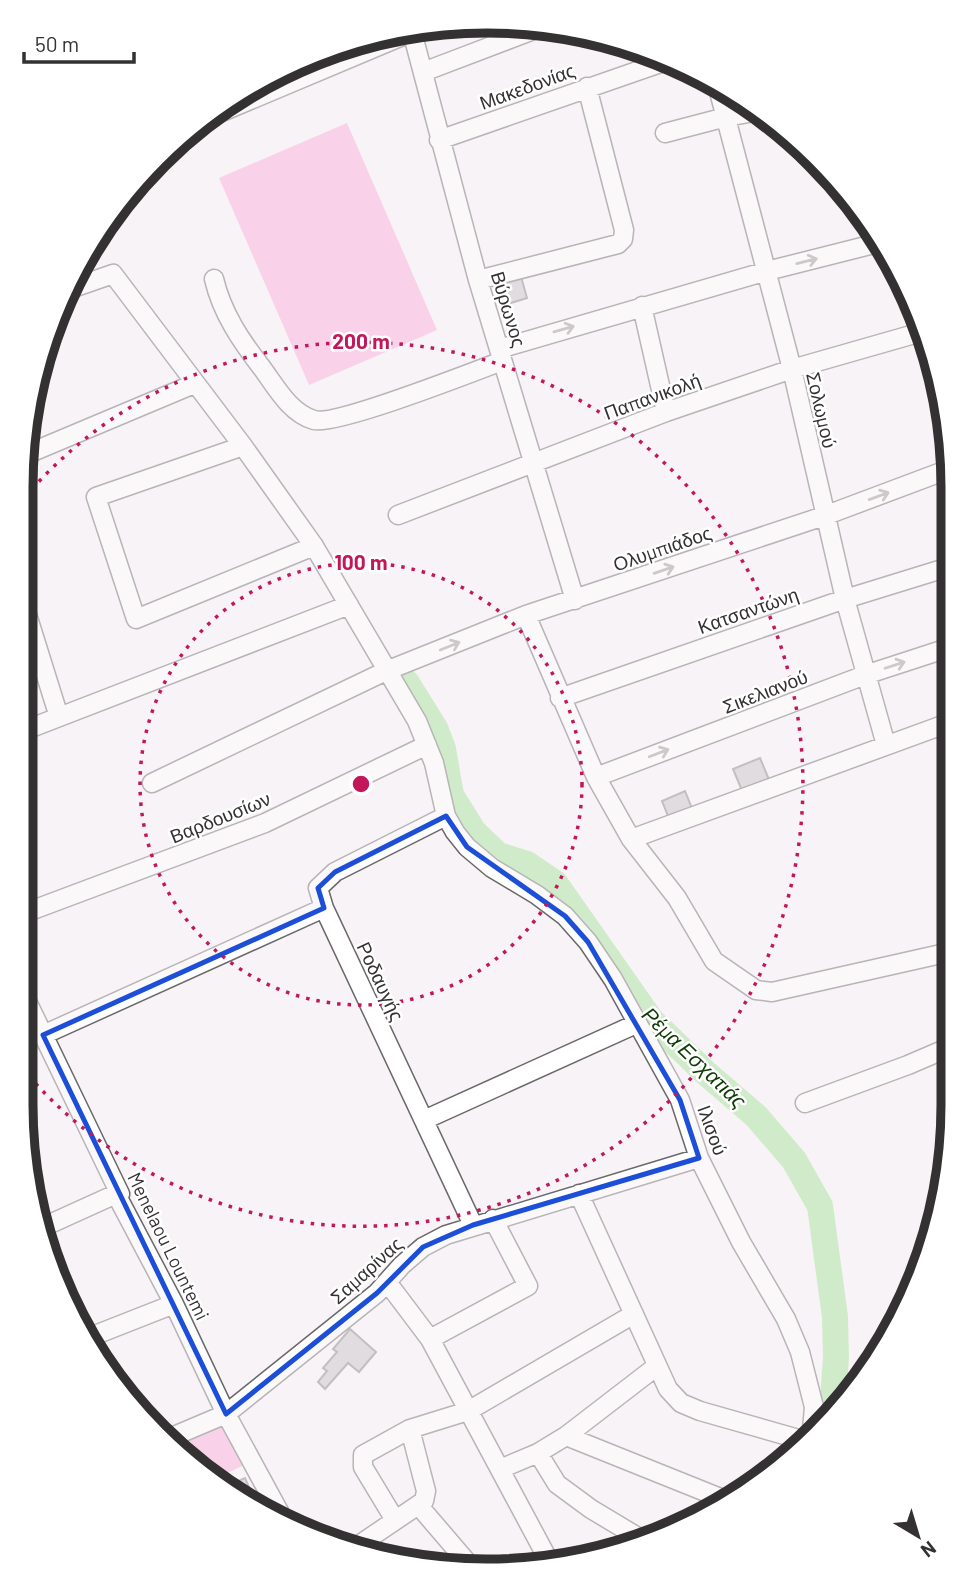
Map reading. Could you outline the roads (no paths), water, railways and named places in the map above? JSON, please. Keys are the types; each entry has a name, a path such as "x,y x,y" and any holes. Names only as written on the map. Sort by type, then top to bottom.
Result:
{"street":[{"path":"423,72 522,34"},
{"name":"Βύρωνος","path":"414,39 478,280 575,600"},
{"path":"254,98 362,51"},
{"name":"Μακεδονίας","path":"439,140 654,65"},
{"path":"478,280 618,244 623,239 624,230 587,87"},
{"name":"Σολωμού","path":"720,98 792,369 845,599 886,745"},
{"path":"665,133 744,114"},
{"path":"214,279 219,301 243,343 295,411 316,421 354,414 500,355 642,306 870,245"},
{"name":"Ιλισού","path":"80,285 113,274 243,446 314,546 417,721 434,763 446,816 454,832 492,868 537,895 565,916 588,942 613,979 680,1100 699,1158 741,1242 786,1319 800,1352 814,1407 813,1421"},
{"path":"642,306 666,412"},
{"name":"Παπανικολή","path":"398,515 666,412 792,369 914,334"},
{"path":"35,450 194,384"},
{"path":"243,446 96,497 136,619 314,546"},
{"name":"Ολυμπιάδος","path":"152,783 386,671 526,615 824,516 941,472"},
{"name":"Κατσαντώνη","path":"560,698 845,599 941,569"},
{"path":"33,727 349,605"},
{"path":"526,615 596,778 631,839 677,898 714,961 756,990 772,992 941,954"},
{"path":"33,633 60,717"},
{"name":"Σικελιανού","path":"596,778 865,675 941,650"},
{"path":"631,839 941,726"},
{"name":"Βαρδουσίων","path":"33,910 265,823 427,746"},
{"path":"43,1035 324,908 318,888 335,872 446,816"},
{"name":"Ροδαυγής","path":"324,908 473,1225"},
{"name":"Menelaou Lountemi","path":"33,1014 120,1194 116,1194 174,1304 272,1504"},
{"path":"424,1120 636,1024"},
{"path":"806,1104 941,1050"},
{"name":"Σαμαρίνας","path":"176,1435 226,1413 377,1293 402,1265 424,1247 446,1235 699,1158"},
{"path":"50,1224 116,1194"},
{"path":"579,1194 668,1389 681,1403 700,1411 795,1438"},
{"path":"430,1339 528,1286 493,1219"},
{"path":"387,1282 430,1339 546,1555"},
{"path":"96,1335 174,1304"},
{"path":"395,1520 363,1468 363,1455 410,1429 468,1411 634,1314"},
{"path":"500,1469 538,1453 566,1436 657,1366"},
{"path":"367,1542 424,1501 426,1491 410,1429"},
{"path":"566,1436 717,1496"},
{"path":"538,1453 557,1484 591,1509 634,1535"},
{"path":"419,1506 464,1558"}],"waterway":[{"name":"Ρέμα Εσχατιάς","path":"407,683 435,728 443,749 451,795 474,832 498,855 527,864 555,883 651,1020 756,1116 794,1160 820,1206 835,1317 833,1398"}]}
